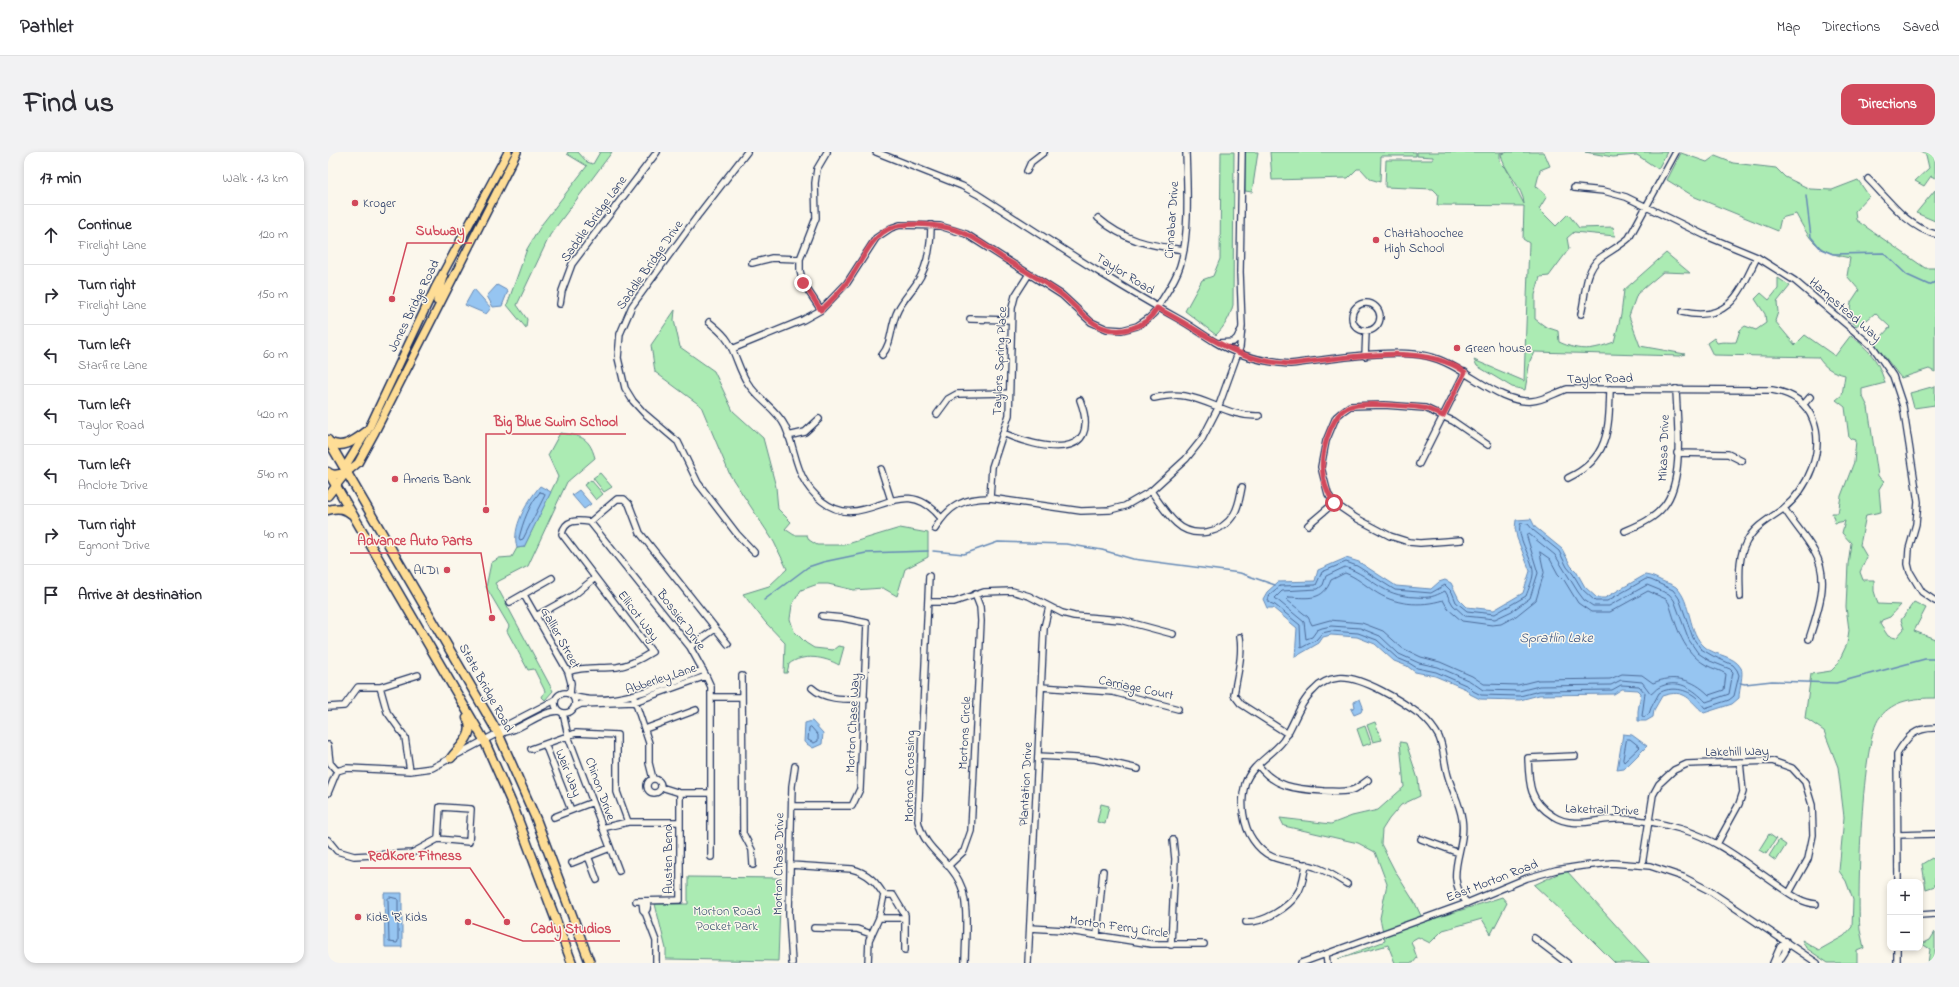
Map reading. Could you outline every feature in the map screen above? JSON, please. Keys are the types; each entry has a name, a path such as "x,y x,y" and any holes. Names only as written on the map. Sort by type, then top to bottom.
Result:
{"highway":[{"path":"329,441 336,445 345,444 366,432"},
{"name":"State Bridge Road","path":"329,441 498,733 536,820 590,963"},
{"path":"328,472 339,474 346,472"},
{"name":"State Bridge Road","path":"328,472 450,679 484,740 513,806 572,963"},
{"path":"328,510 338,507 348,511 355,517"},
{"name":"State Bridge Road","path":"450,679 451,690 471,727 469,734 451,758"}],"main road":[{"name":"Jones Bridge Road","path":"346,472 348,462 366,432 413,333 508,152"},
{"name":"Jones Bridge Road","path":"328,496 346,472 358,463 401,382 517,152"},
{"path":"422,338 424,326 438,300 444,272"},
{"path":"401,382 404,363 414,342 413,333"}],"street":[{"name":"Saddle Bridge Lane","path":"560,304 562,291 572,264 657,152"},
{"name":"Saddle Bridge Drive","path":"746,152 632,306 620,334 618,358 623,380 631,398 644,413 678,442 698,482 737,534 754,552"},
{"path":"821,310 803,283 800,271 800,259 816,218 815,183 817,170 826,152"},
{"name":"Taylor Road","path":"876,152 962,186 977,194 1157,308 1188,324 1216,343 1239,354 1277,363 1290,364 1365,356 1402,354 1426,356 1442,360 1507,397 1522,401 1540,400 1566,389 1772,390 1791,394 1804,404 1812,416 1816,428 1817,444 1815,458 1810,472 1801,489 1784,508 1760,525 1746,542 1742,553 1740,597"},
{"path":"1027,171 1031,162 1044,152"},
{"name":"Cinnabar Drive","path":"732,349 803,320 821,310 847,283 873,242 881,233 900,225 931,225 949,228 966,234 1062,295 1091,322 1107,329 1122,330 1136,326 1149,318 1157,308 1180,267 1184,250 1186,152"},
{"path":"936,529 941,518 953,507 977,498 990,498 1096,512 1125,506 1151,492 1196,448 1208,430 1239,354 1242,326 1240,278 1242,152"},
{"path":"1581,314 1587,278 1592,267 1600,258 1629,238 1676,152"},
{"path":"1868,179 1909,220 1922,229 1935,234"},
{"name":"Hampstead Way","path":"1574,188 1614,193 1704,235 1757,257 1795,281 1864,339 1881,357 1893,376 1903,406 1918,502 1916,524 1910,542 1908,564 1910,572 1922,592 1935,601"},
{"path":"1098,218 1122,236 1135,241 1184,250"},
{"path":"882,355 890,344 893,323 898,310 917,284 925,266 930,246 931,225"},
{"path":"1682,312 1692,315 1704,314 1731,304 1739,294 1757,257"},
{"path":"752,262 772,258 800,259"},
{"name":"Taylors Spring Place","path":"990,498 992,467 1009,415 1010,320 1015,296 1029,274"},
{"path":"1364,303 1374,305 1379,312 1380,317 1377,326 1366,332 1358,329 1352,320 1353,311 1356,306 1364,303"},
{"path":"970,319 1010,320"},
{"path":"709,322 722,333 732,349 747,383 780,418 788,436 796,464 802,478 811,490 828,505 842,511 857,512 869,510 892,500 905,498 919,501 932,507 941,518"},
{"path":"1216,343 1233,342 1237,338 1242,326"},
{"path":"1365,356 1366,332"},
{"path":"1419,464 1465,372"},
{"path":"1568,478 1580,472 1589,464 1604,442 1610,417 1610,389"},
{"name":"Mikasa Drive","path":"1625,531 1645,522 1656,514 1666,502 1674,487 1677,453 1676,389"},
{"path":"937,414 948,399 957,394 1010,393"},
{"path":"1154,398 1170,395 1183,396 1238,415 1259,416"},
{"path":"1804,404 1810,398"},
{"path":"1003,433 1015,438 1039,444 1062,447 1074,444 1082,437 1086,429 1086,422 1080,400"},
{"path":"1462,540 1420,543 1409,542 1390,536 1356,518 1334,503 1328,494 1321,467 1322,454 1336,417 1350,406 1384,405 1425,408 1443,416 1488,445"},
{"path":"788,436 805,432 819,419"},
{"path":"1677,453 1728,454 1742,461"},
{"path":"881,469 892,500"},
{"path":"1151,492 1177,524 1190,531 1203,532 1218,528 1230,520 1237,508 1242,487"},
{"path":"590,522 617,499 624,499 629,504 640,534 728,644"},
{"path":"1308,526 1334,503"},
{"path":"1784,508 1814,551 1822,566 1823,579 1820,607 1809,639"},
{"name":"Ellicot Way","path":"568,672 576,669 618,667 640,660 652,652 562,534 563,528 568,522 578,520 590,522"},
{"name":"Bossier Drive","path":"590,522 690,647 711,688 711,857"},
{"name":"Mortons Crossing","path":"929,576 918,821 925,841 959,880 965,896 965,963"},
{"path":"510,602 552,578"},
{"path":"536,616 574,595 595,578"},
{"path":"928,602 954,602 975,594 994,591 1012,591 1029,596 1049,607 1074,616 1121,620 1173,634"},
{"name":"Gallier Street","path":"524,594 568,672 572,695 576,701 575,707"},
{"name":"Mortons Circle","path":"948,866 964,851 971,831 981,621 980,607 975,594"},
{"name":"Plantation Drive","path":"1028,963 1044,628 1049,607"},
{"name":"Morton Chase Way","path":"792,806 843,808 852,806 860,789 865,699 867,623 843,618 822,616"},
{"path":"690,647 715,629"},
{"path":"1240,637 1242,647 1234,695 1241,704 1288,734"},
{"name":"Abberley Lane","path":"572,695 579,698 634,696 703,670"},
{"path":"328,707 344,706 358,688 380,688 418,675"},
{"name":"Abberley Lane","path":"575,707 581,704 634,702 706,676"},
{"path":"742,676 743,833 752,850 753,865"},
{"path":"1347,884 1325,871 1306,864 1286,862 1272,857 1258,846 1249,833 1244,817 1244,791 1249,777 1258,765 1277,748 1288,734 1309,694 1321,684 1338,678 1353,678 1368,683 1423,717 1440,739 1448,775 1462,819 1455,880 1459,892 1467,903"},
{"name":"Carriage Court","path":"1041,687 1113,692 1178,708"},
{"path":"380,688 387,712 405,737 410,772"},
{"path":"812,688 818,694 839,699 865,699"},
{"path":"498,733 501,728 555,700 560,694 572,695"},
{"path":"634,696 634,702 649,743 649,763 653,779"},
{"path":"712,697 742,697"},
{"path":"555,700 561,712"},
{"path":"337,771 347,768 410,772 432,768 498,733 505,733 543,715 561,712 569,713 575,707"},
{"path":"644,729 696,710"},
{"name":"Chinon Drive","path":"561,712 568,736 619,871"},
{"path":"1898,879 1896,754 1905,739 1922,728 1935,728"},
{"path":"531,749 576,733 618,735 617,792 628,822"},
{"name":"Weir Way","path":"545,744 571,810"},
{"path":"328,745 330,763 337,771"},
{"path":"1038,756 1095,759 1138,769"},
{"name":"Laketrail Drive","path":"1575,756 1528,758 1529,785 1532,794 1541,808 1564,822 1623,819 1648,822 1682,829 1717,844 1789,893 1808,904 1816,904"},
{"name":"Lakehill Way","path":"1642,865 1653,795 1659,784 1674,770 1687,764 1772,761 1792,768 1805,782 1812,805 1813,835 1808,859 1789,893"},
{"path":"1717,844 1740,804 1743,792 1740,762"},
{"path":"1258,765 1264,773 1274,781 1297,790 1343,792 1355,789 1368,780"},
{"name":"Morton Chase Drive","path":"792,963 789,934 790,865 795,766"},
{"path":"328,793 337,771"},
{"path":"653,779 658,780 661,787 680,793 710,793"},
{"path":"653,779 647,783 648,791 656,793 661,787"},
{"name":"Austen Bend","path":"656,963 656,942 645,912 647,909 642,901 680,900 680,793"},
{"path":"554,817 593,802"},
{"path":"328,840 337,851 354,856 412,852 438,839 469,842 471,809 440,807 438,839"},
{"path":"602,828 628,822 679,822"},
{"path":"1897,835 1935,834"},
{"path":"1421,839 1459,853"},
{"path":"1170,945 1175,859 1173,840"},
{"path":"572,862 610,848"},
{"path":"588,856 597,880"},
{"name":"East Morton Road","path":"1301,963 1467,903 1527,878 1556,870 1612,863 1642,865 1662,869 1683,876 1710,891 1817,963"},
{"path":"1246,922 1260,920 1292,901 1301,887 1306,864"},
{"path":"790,865 852,869 862,872 872,880 884,895"},
{"path":"1097,935 1103,871"},
{"path":"884,895 893,895 905,918 905,950"},
{"path":"868,963 869,940 879,918 884,895"},
{"path":"1923,915 1935,914"},
{"path":"879,918 905,918"},
{"path":"814,928 857,929 871,934"},
{"name":"Morton Ferry Circle","path":"1030,928 1097,935 1151,944 1204,944"},
{"path":"1534,938 1567,963"},
{"path":"1773,963 1778,951 1786,942"},
{"path":"1778,963 1785,952 1786,942"},
{"path":"1897,951 1897,963"},
{"path":"1326,954 1327,963"}],"green space":[{"path":"568,152 578,152 587,162 593,164 600,152 612,152 550,235 517,305 527,319 526,328 507,305 527,249 542,224 587,166 567,154"},
{"path":"1221,152 1234,152 1233,305 1227,321 1216,335 1185,311 1202,280 1213,276 1220,259"},
{"path":"1245,152 1258,152 1252,192 1245,191"},
{"path":"1270,152 1416,152 1416,156 1381,156 1380,182 1370,179 1361,169 1357,169 1348,178 1272,180"},
{"path":"1417,152 1506,152 1500,153 1500,162 1506,168 1524,204 1521,192 1505,166 1501,154 1508,152 1544,152 1550,166 1540,170 1536,186 1547,196 1539,209 1556,226 1568,214 1579,228 1613,227 1615,236 1574,232 1567,238 1569,249 1549,276 1540,277 1535,295 1535,319 1546,327 1558,331 1559,342 1580,349 1599,347 1614,342 1621,315 1624,290 1666,253 1690,273 1663,272 1637,294 1629,316 1640,346 1685,354 1680,356 1534,352 1530,361 1525,390 1512,387 1477,366 1474,360 1524,381 1529,243 1523,239 1524,206 1437,205 1438,194 1433,189 1385,187 1386,160 1433,160 1433,157 1417,156"},
{"path":"1585,152 1667,152 1658,169 1637,155 1613,157"},
{"path":"1920,152 1935,152 1935,178 1931,176 1924,186 1915,181 1929,168 1926,155"},
{"path":"1681,153 1707,162 1715,156 1733,163 1776,168 1785,177 1810,189 1832,190 1858,180 1869,196 1855,211 1856,220 1925,268 1935,268 1935,372 1929,369 1901,378 1875,344 1890,327 1875,313 1867,320 1866,319 1856,326 1849,318 1851,302 1859,290 1847,276 1850,258 1839,256 1822,249 1811,239 1796,214 1781,218 1778,231 1695,197 1667,180"},
{"path":"1935,190 1935,221 1916,213"},
{"path":"1778,278 1790,286 1777,302 1778,312 1775,321 1795,345 1805,335 1835,356 1851,335 1868,351 1879,367 1885,383 1862,389 1862,395 1868,407 1878,476 1884,481 1879,489 1881,512 1866,515 1860,545 1867,557 1860,572 1863,580 1874,580 1874,591 1878,604 1901,605 1890,617 1882,620 1880,624 1888,636 1896,638 1904,629 1901,620 1914,602 1926,608 1914,631 1935,639 1935,698 1905,701 1886,711 1880,717 1874,731 1868,755 1862,819 1859,886 1860,930 1864,948 1857,951 1857,963 1828,963 1806,948 1802,940 1819,950 1844,936 1852,927 1853,900 1846,881 1839,871 1844,817 1838,767 1824,731 1805,718 1811,674 1831,671 1837,665 1847,644 1849,630 1846,607 1848,564 1851,543 1842,533 1845,521 1835,523 1832,513 1838,513 1841,496 1854,462 1856,440 1849,438 1845,407 1836,400 1842,395 1845,375 1829,369 1818,357 1713,355 1707,343 1714,338 1717,343 1736,342 1740,330 1745,326 1756,330 1766,323 1765,314 1755,299 1761,293 1769,300 1778,289"},
{"path":"675,310 674,320 680,347 714,371 733,411 763,438 776,487 778,509 791,522 785,529 794,535 807,535 809,540 817,545 844,545 900,528 928,533 928,557 905,569 897,596 883,588 854,590 828,584 818,584 801,590 792,605 790,619 794,631 806,643 814,648 833,650 838,646 844,647 839,665 821,658 807,657 801,658 789,664 787,673 784,673 785,643 766,623 743,594 769,586 787,569 774,542 730,475 701,406 655,372 651,345"},
{"path":"1935,386 1935,405 1914,408 1910,393"},
{"path":"560,433 583,438 590,445 595,458 567,482 528,566 495,583 553,691 545,700 542,697 545,691 534,669 528,670 507,631 509,626 486,587 491,563 499,558 512,557 517,548 524,547 558,477 548,455"},
{"path":"600,473 612,487 604,492 593,478"},
{"path":"591,480 603,494 596,500 584,485"},
{"path":"1375,722 1382,740 1373,742 1367,725"},
{"path":"1365,726 1371,743 1363,746 1357,729"},
{"path":"1400,742 1406,743 1418,779 1420,796 1401,805 1389,819 1382,830 1381,844 1396,873 1415,903 1424,922 1502,897 1507,903 1491,934 1482,919 1443,930 1430,943 1418,937 1411,941 1417,958 1413,963 1395,963 1388,945 1338,959 1385,941 1380,918 1387,884 1375,852 1358,843 1284,826 1280,818 1331,824 1352,816 1378,810 1404,787"},
{"path":"1101,804 1109,806 1105,824 1097,822"},
{"path":"1769,834 1776,839 1766,854 1759,850"},
{"path":"1779,840 1786,845 1776,861 1769,856"},
{"path":"1932,858 1935,861 1935,886 1926,889 1922,864"},
{"path":"1566,870 1650,963 1615,963 1534,885"},
{"name":"Morton Road Pocket Park","path":"688,877 781,878 778,961 666,959 666,949 655,904 688,904"},
{"path":"1935,932 1935,963 1928,963 1930,949 1923,945 1930,940"}],"water":[{"path":"497,285 508,291 502,306 493,307 487,296"},
{"path":"474,289 491,308 486,314 465,305"},
{"path":"540,486 551,492 524,547 517,548 516,532 518,523 525,507"},
{"path":"579,490 591,504 584,509 572,495"},
{"name":"Spratlin Lake","path":"1531,519 1535,527 1562,549 1585,587 1597,598 1605,598 1645,575 1654,577 1676,587 1685,601 1692,625 1699,641 1709,650 1734,660 1741,668 1742,674 1739,698 1732,704 1704,713 1682,694 1670,694 1662,696 1654,710 1653,717 1646,721 1638,721 1641,693 1638,690 1622,689 1614,694 1539,695 1520,700 1480,699 1470,694 1466,689 1435,676 1415,672 1407,666 1394,661 1375,644 1357,637 1331,635 1323,637 1319,643 1295,657 1297,628 1273,608 1267,608 1263,599 1267,592 1278,582 1315,581 1318,570 1346,558 1359,562 1396,586 1431,589 1439,582 1445,580 1451,583 1459,599 1467,607 1494,610 1523,593 1530,571 1517,538 1515,528 1516,520"},
{"path":"1360,699 1363,707 1361,712 1354,715 1351,709 1355,707 1354,702"},
{"path":"812,721 823,733 822,744 813,748 804,742 805,723"},
{"path":"1623,734 1632,735 1647,746 1624,769 1617,770"},
{"path":"384,893 402,893 402,947 385,947"}],"waterway":[{"path":"1806,196 1811,237 1821,249 1833,254 1884,253 1907,275 1929,285 1935,282"},
{"path":"933,551 964,554 998,542 1066,544 1102,550 1133,559 1240,573 1275,585"},
{"path":"764,600 808,567 823,562 866,553 928,551"},
{"path":"1740,683 1745,684 1772,681 1836,683 1925,659 1935,659"}],"place":[{"name":"Kroger","path":"355,203"},
{"name":"Chattahoochee High School","path":"1376,240"},
{"name":"Subway","path":"392,299"},
{"name":"Green house","path":"1457,348"},
{"name":"Ameris Bank","path":"395,479"},
{"name":"Big Blue Swim School","path":"486,510"},
{"name":"ALDI","path":"447,570"},
{"name":"Advance Auto Parts","path":"492,618"},
{"name":"Kids 'R' Kids","path":"358,917"},
{"name":"Cady Studios","path":"468,922"},
{"name":"RedKore Fitness","path":"507,922"}],"route":[{"path":"803,283 821,310 847,283 873,242 881,233 891,228 907,224 940,226 958,230 966,234 1062,295 1091,322 1107,329 1130,329 1144,323 1157,308 1177,318 1216,343 1247,357 1290,364 1365,356 1402,354 1426,356 1442,360 1465,372 1443,416 1425,408 1360,405 1350,406 1336,417 1322,454 1321,467 1328,494 1334,503"}]}
